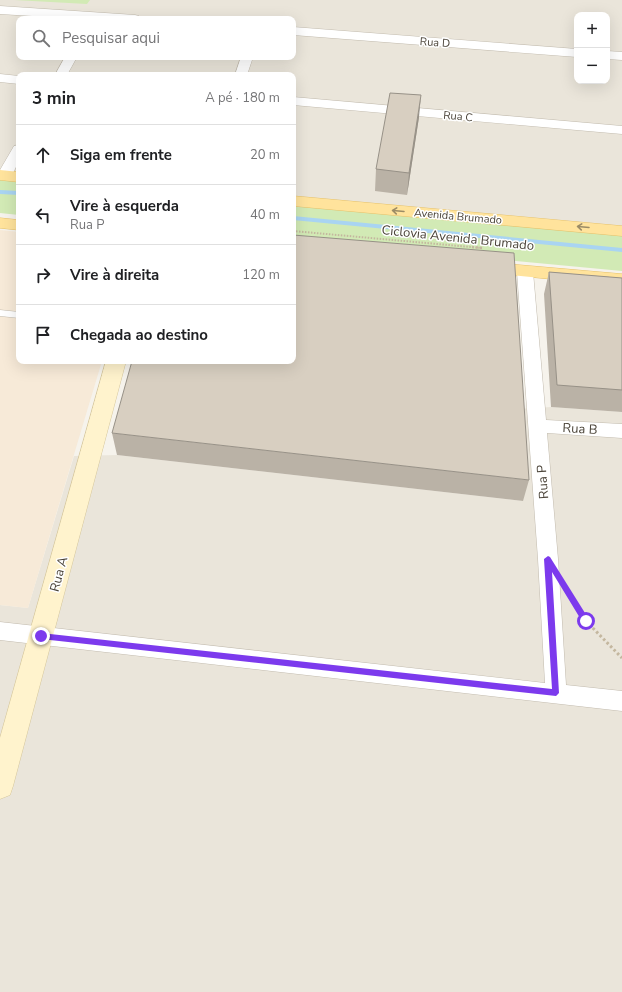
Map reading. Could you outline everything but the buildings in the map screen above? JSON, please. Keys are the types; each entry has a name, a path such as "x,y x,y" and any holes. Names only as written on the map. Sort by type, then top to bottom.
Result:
{"main road":[{"name":"Avenida Brumado","path":"296,201 622,231"},
{"path":"0,223 16,224"},
{"path":"471,267 622,280"}],"street":[{"path":"0,10 95,13 116,16"},
{"name":"Rua D","path":"296,31 574,53"},
{"path":"610,55 622,56"},
{"path":"63,72 69,60"},
{"path":"242,72 246,60"},
{"path":"0,78 16,80"},
{"name":"Rua C","path":"296,101 622,130"},
{"path":"8,176 16,156"},
{"name":"Rua P","path":"526,272 556,693"},
{"name":"Rua A","path":"0,786 115,364"},
{"name":"Rua B","path":"538,426 622,431"},
{"path":"0,631 622,701"}],"lane":[{"path":"0,313 16,315"}],"path":[{"name":"Ciclovia Avenida Brumado","path":"296,230 488,249"},
{"path":"575,602 586,621 622,658"}],"shaded area":[{"path":"0,0 622,0 622,227 296,198 296,72 16,72 16,174 0,173"},
{"path":"0,230 16,232 16,364 101,364 28,608 0,605"},
{"path":"551,407 622,412 622,992 0,992 0,605 28,608 74,456 117,455 523,501 518,409"}],"green space":[{"path":"14,0 90,0 87,4"},
{"path":"0,179 16,181 16,215 0,213"},
{"path":"296,204 622,234 622,271 296,240"}],"waterway":[{"path":"0,192 16,193"},
{"path":"296,218 622,250"}],"route":[{"path":"41,636 556,693 548,559 586,621"}]}
